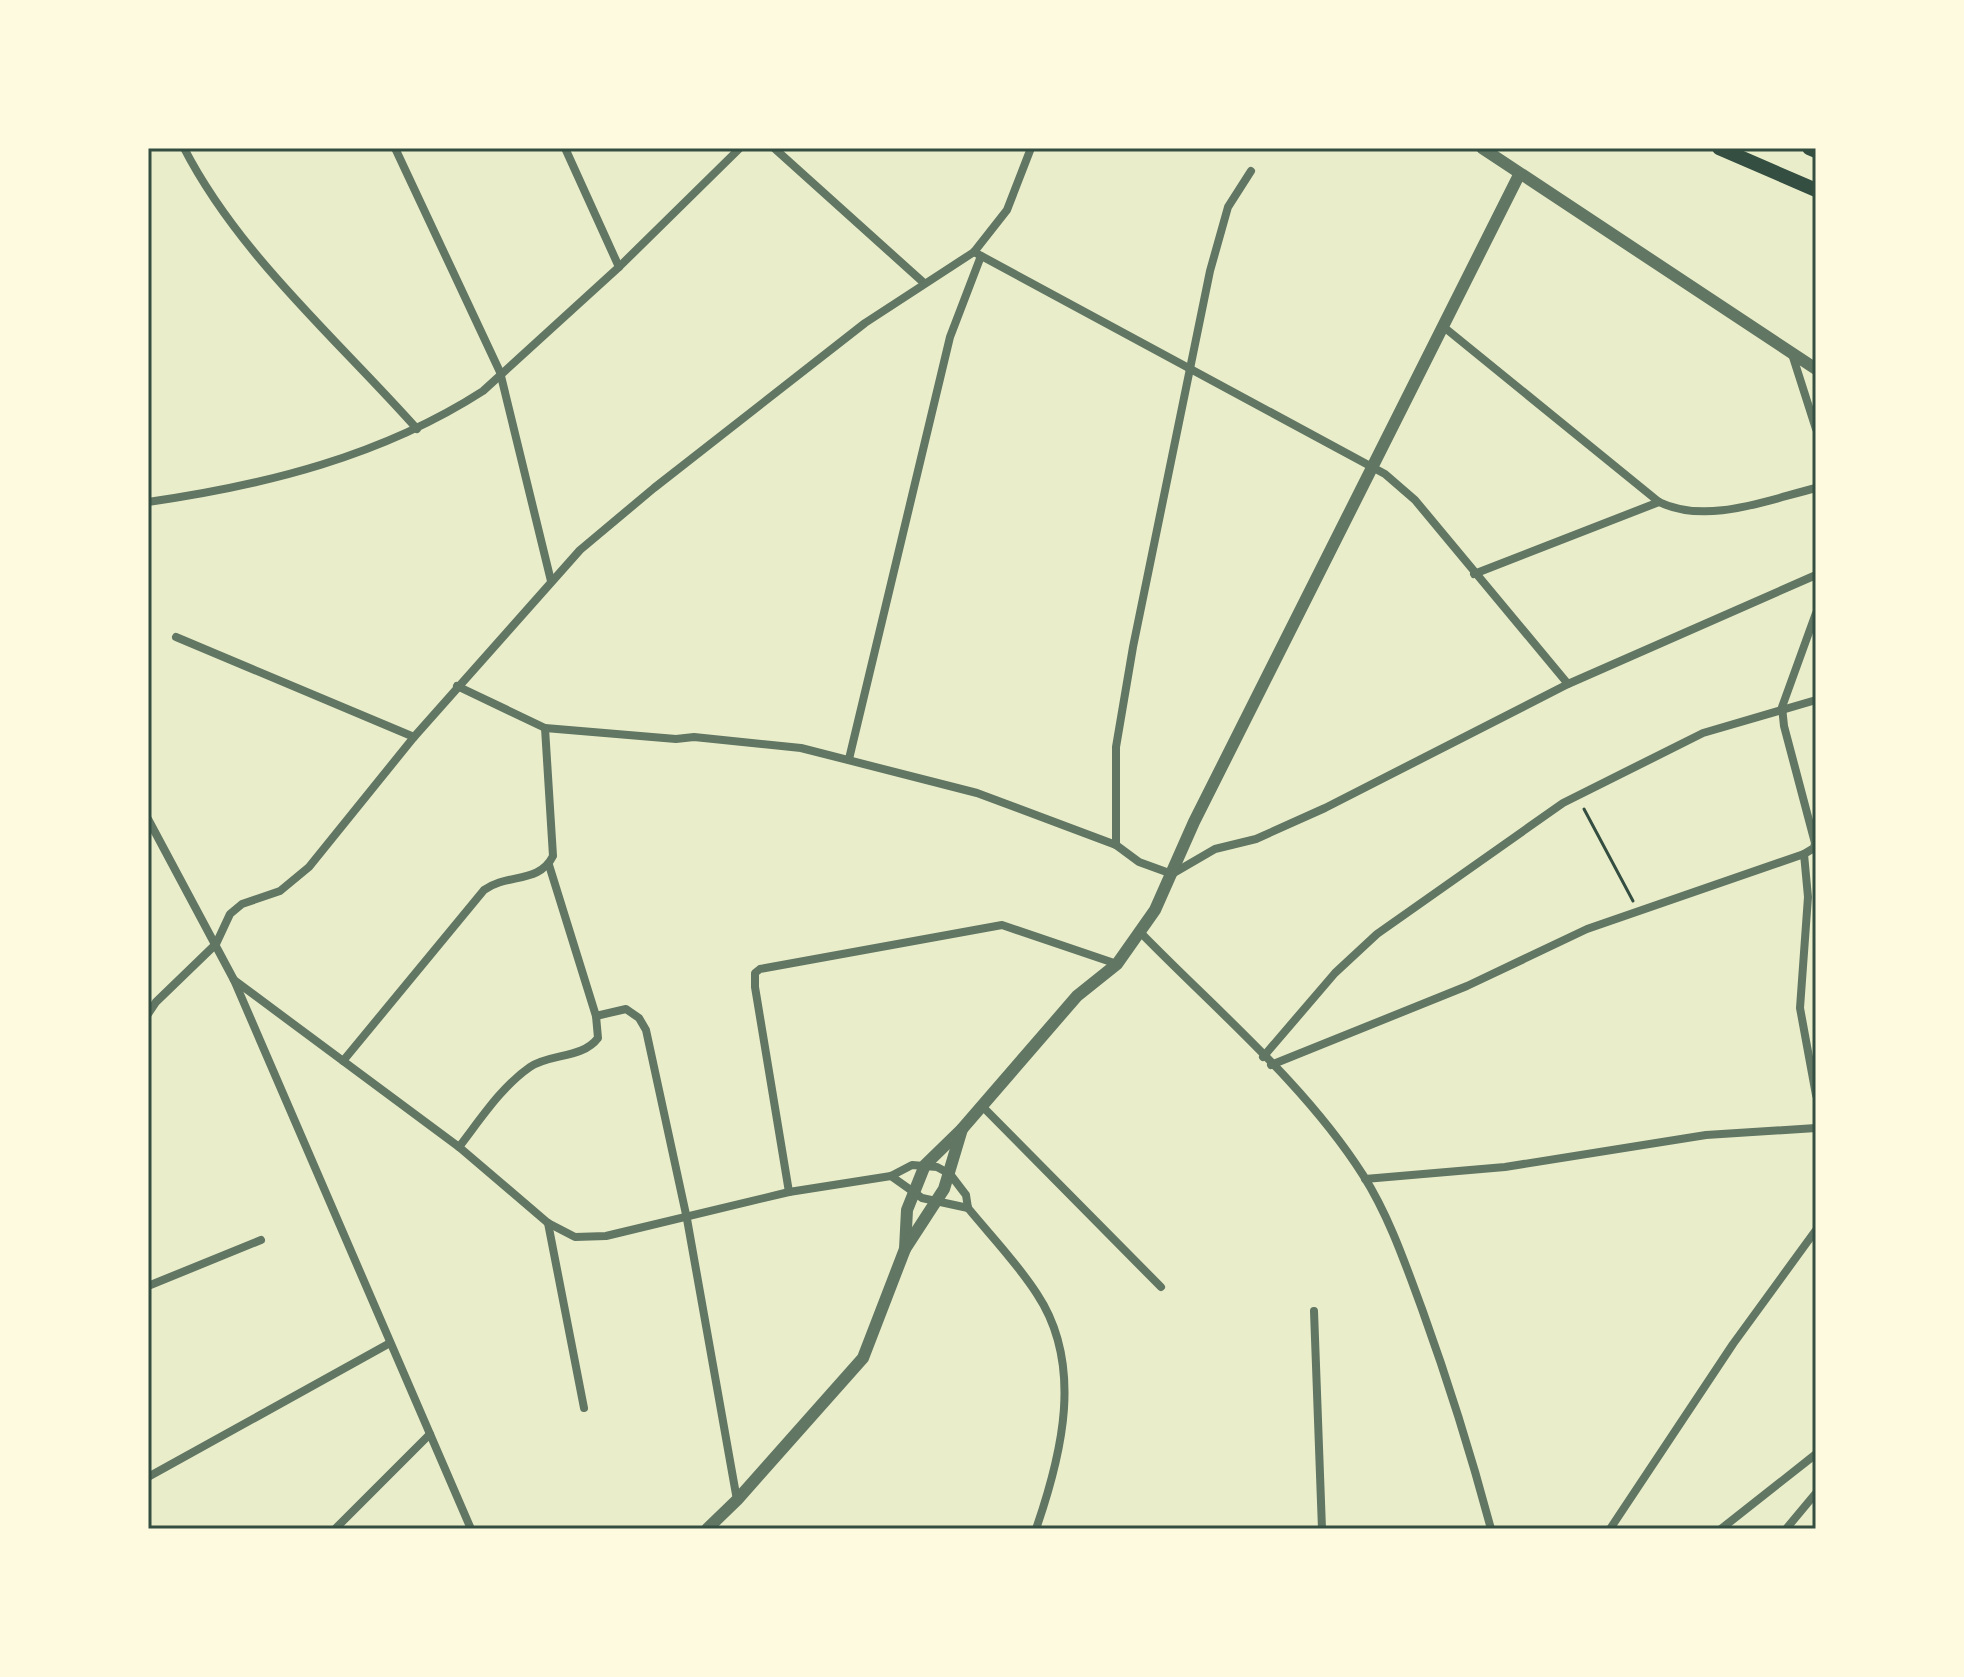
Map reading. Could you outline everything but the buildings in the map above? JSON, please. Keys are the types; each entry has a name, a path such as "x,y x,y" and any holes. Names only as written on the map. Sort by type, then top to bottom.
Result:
{"main road":[{"path":"1719,148 1816,190"},
{"path":"1809,148 1816,151"}],"street":[{"path":"184,148 211,192 291,293 417,429"},
{"path":"395,148 500,372 551,581"},
{"path":"565,148 619,267"},
{"path":"148,502 286,478 417,429 483,391 500,372 619,267 740,148"},
{"path":"774,148 924,283"},
{"path":"849,759 950,337 978,254 1007,210 1031,148"},
{"path":"1482,148 1816,369"},
{"path":"1116,845 1116,747 1122,702 1218,237 1228,207 1251,171"},
{"path":"905,1249 907,1210 925,1165 962,1129 1077,996 1117,964 1141,933 1519,175"},
{"path":"148,1014 156,1002 216,944 230,914 242,904 280,891 309,867 457,686 580,550 865,323 924,283 978,254"},
{"path":"978,254 1399,484 1568,684"},
{"path":"1445,328 1659,502 1687,512 1706,512 1816,488"},
{"path":"1792,353 1816,429"},
{"path":"1474,574 1659,502"},
{"path":"1172,874 1215,849 1256,839 1325,808 1568,684 1816,575"},
{"path":"1271,1065 1467,986 1587,929 1814,848 1782,707 1816,613"},
{"path":"176,637 414,737"},
{"path":"457,686 545,728 676,739 694,737 801,748 849,759 977,793 1116,845 1139,862 1172,874"},
{"path":"1263,1057 1335,973 1377,934 1577,795 1703,733 1782,707 1816,700"},
{"path":"343,1061 484,890 499,882 536,874 549,865 553,856 545,728"},
{"path":"148,819 234,980 471,1529"},
{"path":"1804,854 1808,897 1800,1008 1816,1095"},
{"path":"459,1147 522,1073 542,1061 593,1045 599,1031 549,865"},
{"path":"789,1192 755,987 755,973 760,969 1002,925 1117,964"},
{"path":"1141,933 1271,1065 1330,1130 1365,1179 1394,1234 1433,1338 1491,1529"},
{"path":"234,980 459,1147 548,1223 575,1237 590,1238 687,1219 789,1192 891,1176 912,1165 925,1165 950,1174 959,1183 968,1208 1037,1293 1062,1348 1065,1408 1050,1490 1036,1529"},
{"path":"596,1016 626,1009 639,1018 646,1030 687,1219 737,1500"},
{"path":"982,1106 1161,1287"},
{"path":"1365,1179 1505,1167 1706,1135 1816,1128"},
{"path":"707,1529 737,1500 863,1358 905,1249 936,1204 950,1174 962,1129"},
{"path":"891,1176 912,1192 936,1204 968,1208"},
{"path":"548,1223 584,1408"},
{"path":"1610,1529 1733,1344 1816,1230"},
{"path":"148,1286 261,1240"},
{"path":"1314,1311 1322,1529"},
{"path":"148,1477 390,1343"},
{"path":"335,1529 430,1434"},
{"path":"1721,1529 1816,1454"},
{"path":"1786,1529 1816,1493"}],"path":[{"path":"1577,795 1639,911"}]}
